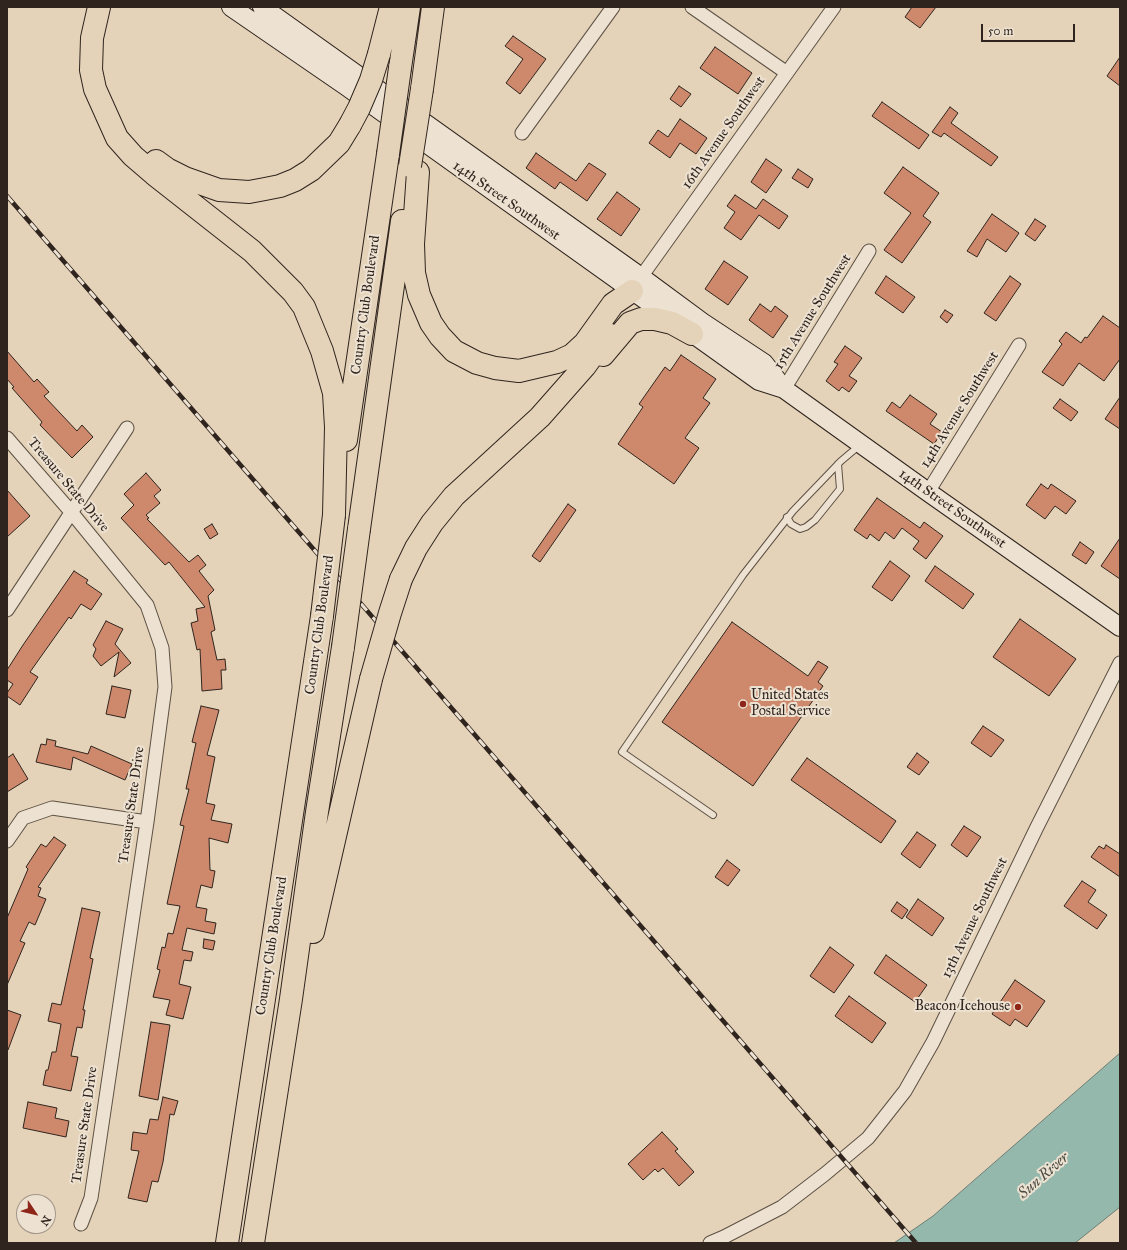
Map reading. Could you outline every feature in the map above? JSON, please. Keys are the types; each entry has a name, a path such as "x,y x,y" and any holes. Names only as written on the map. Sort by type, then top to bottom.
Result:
{"highway":[{"path":"109,8 103,38 102,60 106,88 117,117 126,130 150,156 167,169 204,186 219,190 249,192 280,186 295,180 311,170 339,143 359,108 371,80 391,7"},
{"name":"Country Club Boulevard","path":"227,1243 322,616 334,515 409,7"},
{"name":"Country Club Boulevard","path":"254,1243 291,999 317,812 343,647 359,529 414,169 420,97 433,7"},
{"path":"109,8 92,38 91,70 97,95 117,138 133,156 154,174 252,250 293,292 304,307 322,351 334,393 336,427 334,515"},
{"path":"414,169 414,273 419,294 431,323 440,336 454,351 471,360 495,368 519,371 558,362 572,355 585,343 613,304 637,284"},
{"path":"291,999 306,966 371,679 390,613 402,579 416,548 432,523 454,496 540,417 585,366 624,311 637,284"},
{"path":"566,387 591,368 630,323 642,319 655,319 672,323 692,334"}],"street":[{"name":"14th Street Southwest","path":"231,7 637,284 702,322 764,363 784,389 1120,627"},
{"name":"14th Street Southwest","path":"262,7 637,284 692,334 759,381 784,389"},
{"path":"522,133 613,7"},
{"path":"692,7 787,73"},
{"name":"16th Avenue Southwest","path":"637,284 834,7"},
{"name":"15th Avenue Southwest","path":"784,389 869,251"},
{"name":"14th Avenue Southwest","path":"928,492 1019,345"},
{"path":"7,610 127,428"},
{"name":"Treasure State Drive","path":"7,438 72,513 147,605 162,648 165,687 91,1198 81,1224"},
{"name":"13th Avenue Southwest","path":"710,1243 782,1207 825,1174 868,1138 905,1091 933,1042 1037,827 1120,663"},
{"path":"7,841 23,818 52,808 146,822"}],"lane":[{"path":"712,815 622,752 743,575 788,517 838,464 861,444"},
{"path":"788,517 791,524 800,529 806,527 815,520 840,489 838,464"}],"water":[{"name":"Sun River","path":"1120,1053 1120,1207 1075,1243 894,1243 933,1216"}],"building":[{"path":"912,7 936,7 920,28 905,17"},
{"path":"513,36 546,59 520,94 506,83 523,59 505,46"},
{"path":"715,47 752,73 738,94 700,68"},
{"path":"1120,57 1120,86 1107,76"},
{"path":"679,86 691,94 681,107 670,99"},
{"path":"882,102 929,135 919,149 872,116"},
{"path":"950,107 958,113 951,123 998,157 991,166 944,133 941,137 932,132"},
{"path":"680,119 707,138 696,154 680,143 670,158 649,143 658,130 668,137"},
{"path":"536,153 576,181 589,163 606,174 587,201 560,182 555,189 526,168"},
{"path":"766,159 782,170 766,193 751,182"},
{"path":"903,167 939,193 923,216 931,222 902,263 884,250 911,213 884,193"},
{"path":"798,169 813,179 808,188 792,178"},
{"path":"617,192 640,209 621,236 597,219"},
{"path":"735,195 756,209 763,199 788,216 779,229 759,215 741,240 724,228 735,212 727,206"},
{"path":"992,214 1019,233 1006,252 987,239 977,257 967,251"},
{"path":"1035,219 1046,226 1035,241 1025,234"},
{"path":"724,261 748,277 728,305 705,289"},
{"path":"886,276 915,297 903,313 875,293"},
{"path":"1010,276 1021,284 996,321 984,313"},
{"path":"760,304 771,312 775,306 788,316 773,338 749,320"},
{"path":"945,310 953,315 947,323 940,317"},
{"path":"1103,316 1120,328 1120,359 1104,381 1079,363 1063,386 1042,372 1062,344 1059,341 1066,332 1081,343 1085,337 1087,338"},
{"path":"845,346 862,358 849,376 857,381 849,392 842,387 839,391 826,381 838,364 834,362"},
{"path":"7,351 34,382 37,379 49,392 44,396 77,431 82,425 93,437 72,458 40,425 42,422 12,388 14,387 7,379"},
{"path":"681,355 716,379 703,398 710,403 685,438 699,448 674,484 618,444 643,407 639,404 665,367 670,371"},
{"path":"910,395 937,414 930,424 942,432 934,444 886,411 892,402 900,408"},
{"path":"1120,397 1120,429 1105,419"},
{"path":"1060,399 1078,412 1071,421 1053,408"},
{"path":"146,473 161,490 154,496 160,503 146,515 149,518 147,519 189,562 198,555 206,565 199,571 214,590 208,596 215,630 211,632 217,660 225,659 226,670 221,670 222,689 202,691 200,649 197,650 191,623 198,621 196,609 205,607 169,562 165,565 121,518 134,505 124,494"},
{"path":"1041,484 1048,489 1051,484 1076,501 1066,514 1055,506 1045,519 1026,505"},
{"path":"7,490 30,516 7,537"},
{"path":"877,498 920,528 924,522 943,536 926,559 913,549 919,541 902,528 894,539 885,532 879,541 870,534 867,539 854,530"},
{"path":"568,504 576,510 540,562 532,556"},
{"path":"212,524 218,534 210,539 204,529"},
{"path":"1120,538 1120,579 1101,566"},
{"path":"1080,542 1094,552 1086,564 1072,555"},
{"path":"890,561 910,576 892,601 872,587"},
{"path":"935,566 974,594 963,609 925,581"},
{"path":"74,571 88,580 86,583 102,594 91,610 81,604 71,619 69,617 30,672 38,677 20,705 7,696 7,693 13,684 7,680 7,670"},
{"path":"1020,619 1076,659 1049,696 993,657"},
{"path":"106,621 123,629 115,644 131,663 114,677 119,652 101,666 93,656 96,649 93,645"},
{"name":"United States Postal Service","path":"732,622 808,676 818,661 828,667 818,682 823,686 753,786 662,722"},
{"path":"112,686 131,690 125,718 106,714"},
{"path":"201,706 219,710 207,755 215,757 206,803 215,805 211,820 232,824 228,843 209,838 210,870 215,871 212,888 201,885 196,907 207,909 205,921 216,923 214,934 187,928 182,950 193,952 191,961 184,960 179,984 191,987 183,1019 166,1015 170,1000 153,997 160,970 157,969 162,947 165,948 168,933 173,934 180,906 167,904 184,826 180,825 189,789 186,789 196,743 192,742"},
{"path":"983,726 1004,740 991,757 971,743"},
{"path":"47,739 56,741 55,746 88,754 91,746 132,764 125,780 73,757 71,770 36,762 41,744 46,745"},
{"path":"917,753 929,762 919,775 907,767"},
{"path":"13,754 28,779 7,792 7,758"},
{"path":"807,758 896,821 881,843 791,780"},
{"path":"964,826 981,837 967,857 951,845"},
{"path":"917,832 936,845 920,868 901,854"},
{"path":"54,837 66,845 38,887 41,888 38,896 46,899 35,925 29,922 20,941 25,943 7,985 7,918 28,869 26,867 41,844 46,847"},
{"path":"1106,845 1120,854 1120,877 1091,857 1099,846 1104,849"},
{"path":"727,860 740,870 728,886 715,877"},
{"path":"1082,881 1096,890 1088,902 1107,915 1097,929 1064,906"},
{"path":"918,899 944,918 932,936 906,917"},
{"path":"897,902 908,910 902,919 891,911"},
{"path":"82,908 100,912 90,958 93,959 83,1010 85,1010 82,1028 77,1027 71,1056 78,1057 71,1091 43,1085 52,1052 56,1052 61,1024 48,1021 52,1003 61,1005"},
{"path":"204,939 215,941 213,950 203,948"},
{"path":"830,947 854,965 834,993 810,976"},
{"path":"886,955 927,985 915,1002 874,973"},
{"name":"Beacon Icehouse","path":"1015,980 1045,1001 1027,1027 1015,1019 1010,1026 992,1014"},
{"path":"849,996 886,1023 872,1043 835,1016"},
{"path":"7,1010 21,1015 8,1050 7,1050"},
{"path":"151,1022 170,1025 158,1100 139,1096"},
{"path":"163,1097 178,1101 174,1115 170,1114 163,1162 158,1182 152,1181 147,1202 128,1198 139,1151 131,1150 133,1132 147,1134 150,1119 158,1120"},
{"path":"28,1102 57,1108 55,1118 69,1121 66,1137 23,1128"},
{"path":"662,1132 678,1149 675,1151 694,1172 679,1186 663,1168 658,1172 655,1169 643,1180 628,1164"}],"railway":[{"path":"7,196 916,1243"}],"place":[{"name":"United States Postal Service","path":"743,704"},
{"name":"Beacon Icehouse","path":"1018,1007"}]}
